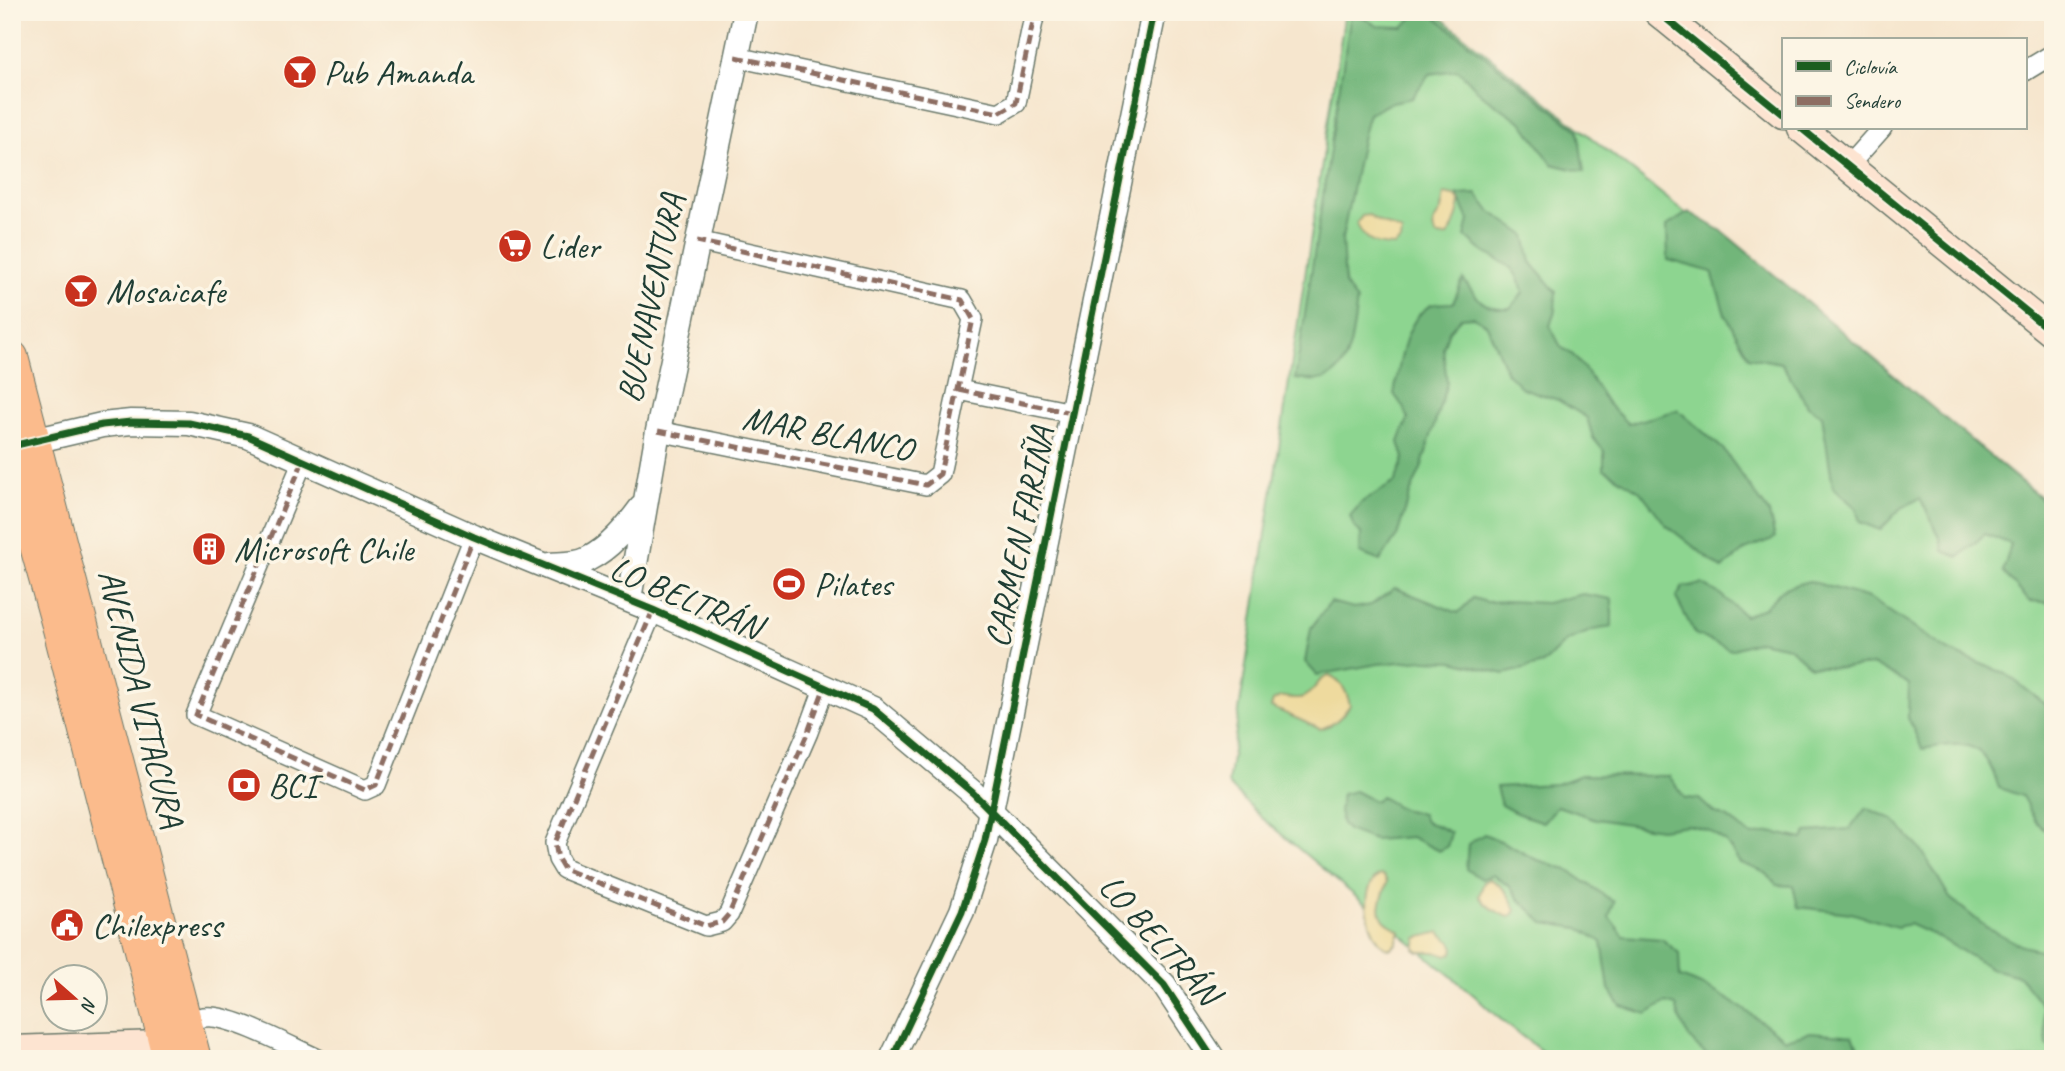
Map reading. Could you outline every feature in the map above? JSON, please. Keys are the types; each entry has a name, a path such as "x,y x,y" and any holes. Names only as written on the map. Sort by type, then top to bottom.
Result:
{"main road":[{"path":"1658,12 1782,113"},
{"path":"1803,130 2053,332"},
{"name":"AVENIDA VITACURA","path":"12,357 20,449 181,1046"},
{"path":"12,1050 181,1046"}],"street":[{"name":"BUENAVENTURA","path":"629,599 657,431 746,12"},
{"path":"736,57 999,113 1016,103 1035,12"},
{"name":"CARMEN FARIÑA","path":"892,1059 962,911 985,840 1154,12"},
{"path":"2026,70 2053,54"},
{"path":"1848,166 1880,130"},
{"name":"MAR BLANCO","path":"657,431 926,485 940,474 974,319 962,300 697,241"},
{"path":"958,390 1072,413"},
{"name":"LO BELTRÁN","path":"20,449 102,425 131,422 189,423 248,436 474,537 629,599 825,685 873,709 973,793 1164,985 1213,1059"},
{"path":"303,461 196,715 365,790 376,785 474,537"},
{"path":"543,565 574,563 588,559 621,534 644,505"},
{"name":"LO BELTRÁN","path":"653,610 555,844 558,859 564,869 706,926 723,922 729,914 797,756 825,685"},
{"path":"181,1046 199,1017 212,1017 234,1023 318,1059"}],"green space":[{"path":"1345,12 1434,12 2053,507 2053,1059 1551,1059 1262,818 1228,784"},
{"path":"1351,12 1377,26 1403,27 1418,12 1429,12 1578,130 1584,172 1552,164 1523,123 1482,95 1458,70 1429,74 1412,98 1392,102 1369,114 1342,239 1345,285 1357,301 1349,349 1345,360 1330,377 1315,380 1295,379"},
{"path":"1477,194 1490,211 1525,235 1531,262 1556,292 1555,310 1550,326 1561,347 1573,355 1608,404 1628,424 1678,410 1723,449 1769,513 1775,538 1745,550 1722,569 1666,525 1640,491 1604,469 1604,451 1593,438 1587,418 1558,400 1522,388 1507,373 1487,325 1473,317 1461,318 1449,331 1443,348 1447,383 1397,536 1380,561 1360,553 1361,533 1354,527 1350,516 1362,502 1395,482 1404,458 1399,442 1408,419 1394,394 1404,345 1414,321 1431,305 1453,303 1463,279 1482,302 1493,307 1510,308 1523,293 1511,268 1481,250 1465,236 1469,220 1458,195"},
{"path":"1689,212 1722,231 2053,509 2053,603 2029,601 2003,572 2011,544 1985,534 1959,557 1943,551 1939,535 1920,498 1900,509 1880,530 1860,522 1856,508 1833,487 1822,415 1808,406 1781,363 1749,357 1725,314 1712,272 1668,260 1667,226"},
{"path":"1809,581 1869,598 1949,651 2006,674 2053,710 2053,835 2036,822 2022,796 1999,788 1993,772 1980,752 1962,745 1922,749 1908,717 1909,684 1874,665 1840,668 1810,666 1789,647 1759,641 1731,650 1695,634 1676,598 1683,587 1702,584 1720,594 1745,616 1764,608 1784,588"},
{"path":"1395,588 1458,613 1473,598 1486,602 1546,603 1583,594 1612,599 1612,627 1593,630 1566,641 1543,664 1504,674 1453,661 1423,660 1378,664 1317,675 1305,662 1311,628 1330,602 1354,608 1371,605"},
{"path":"1581,775 1669,776 1685,798 1699,799 1713,812 1728,818 1752,836 1771,832 1803,839 1807,832 1850,829 1866,808 1893,819 1922,851 1950,898 1986,927 2022,946 2053,953 2053,1051 2047,1046 2043,1006 2019,976 1992,969 1940,938 1909,924 1897,927 1851,913 1798,907 1793,886 1777,885 1766,873 1740,863 1726,842 1708,830 1688,825 1660,829 1596,819 1557,806 1543,822 1501,805 1496,787 1556,784"},
{"path":"1355,791 1374,801 1381,797 1402,809 1422,814 1425,822 1451,833 1447,847 1439,851 1411,837 1374,840 1347,830 1342,824 1339,811 1342,794"},
{"path":"1484,834 1535,859 1566,869 1614,902 1609,917 1624,936 1662,939 1679,953 1680,977 1722,996 1785,1039 1811,1032 1853,1036 1861,1059 1712,1059 1688,1036 1676,1006 1665,1003 1647,1014 1621,1006 1609,989 1602,942 1579,928 1544,923 1509,886 1493,875 1482,879 1466,869 1468,844"}],"sand":[{"path":"1444,194 1460,200 1452,230 1442,237 1435,235 1433,225 1441,210"},
{"path":"1369,215 1402,232 1401,241 1394,246 1387,246 1367,238 1357,223 1362,216"},
{"path":"1329,676 1343,688 1350,705 1341,717 1329,725 1320,729 1271,707 1273,701 1280,697 1301,698 1307,695 1321,680"},
{"path":"1380,875 1384,876 1387,882 1380,911 1387,923 1400,931 1396,944 1389,949 1376,936 1368,914 1369,890"},
{"path":"1490,879 1503,888 1512,901 1516,911 1511,917 1493,909 1479,896 1484,882"},
{"path":"1439,932 1451,942 1454,948 1452,953 1447,956 1415,949 1417,938"}],"marked path":[{"path":"736,57 999,113 1016,103 1035,12"},
{"path":"658,431 926,485 940,474 973,319 962,300 697,241"},
{"path":"959,390 1072,413"},
{"path":"303,461 196,715 365,790 376,785 474,537"},
{"path":"653,610 555,843 558,859 564,869 706,926 722,922 729,914 808,732 825,686"}],"cycle path":[{"path":"892,1059 962,911 985,840 1154,12"},
{"path":"1658,12 1782,113"},
{"path":"1803,130 2053,333"},
{"path":"12,446 102,425 131,422 189,423 248,436 474,537 653,610 873,709 973,793 1164,985 1213,1059"}],"place":[{"name":"Pub Amanda","path":"300,72"},
{"name":"Lider","path":"515,246"},
{"name":"Mosaicafe","path":"81,291"},
{"name":"Microsoft Chile","path":"209,549"},
{"name":"Pilates","path":"789,584"},
{"name":"BCI","path":"244,785"},
{"name":"Chilexpress","path":"67,925"}]}
